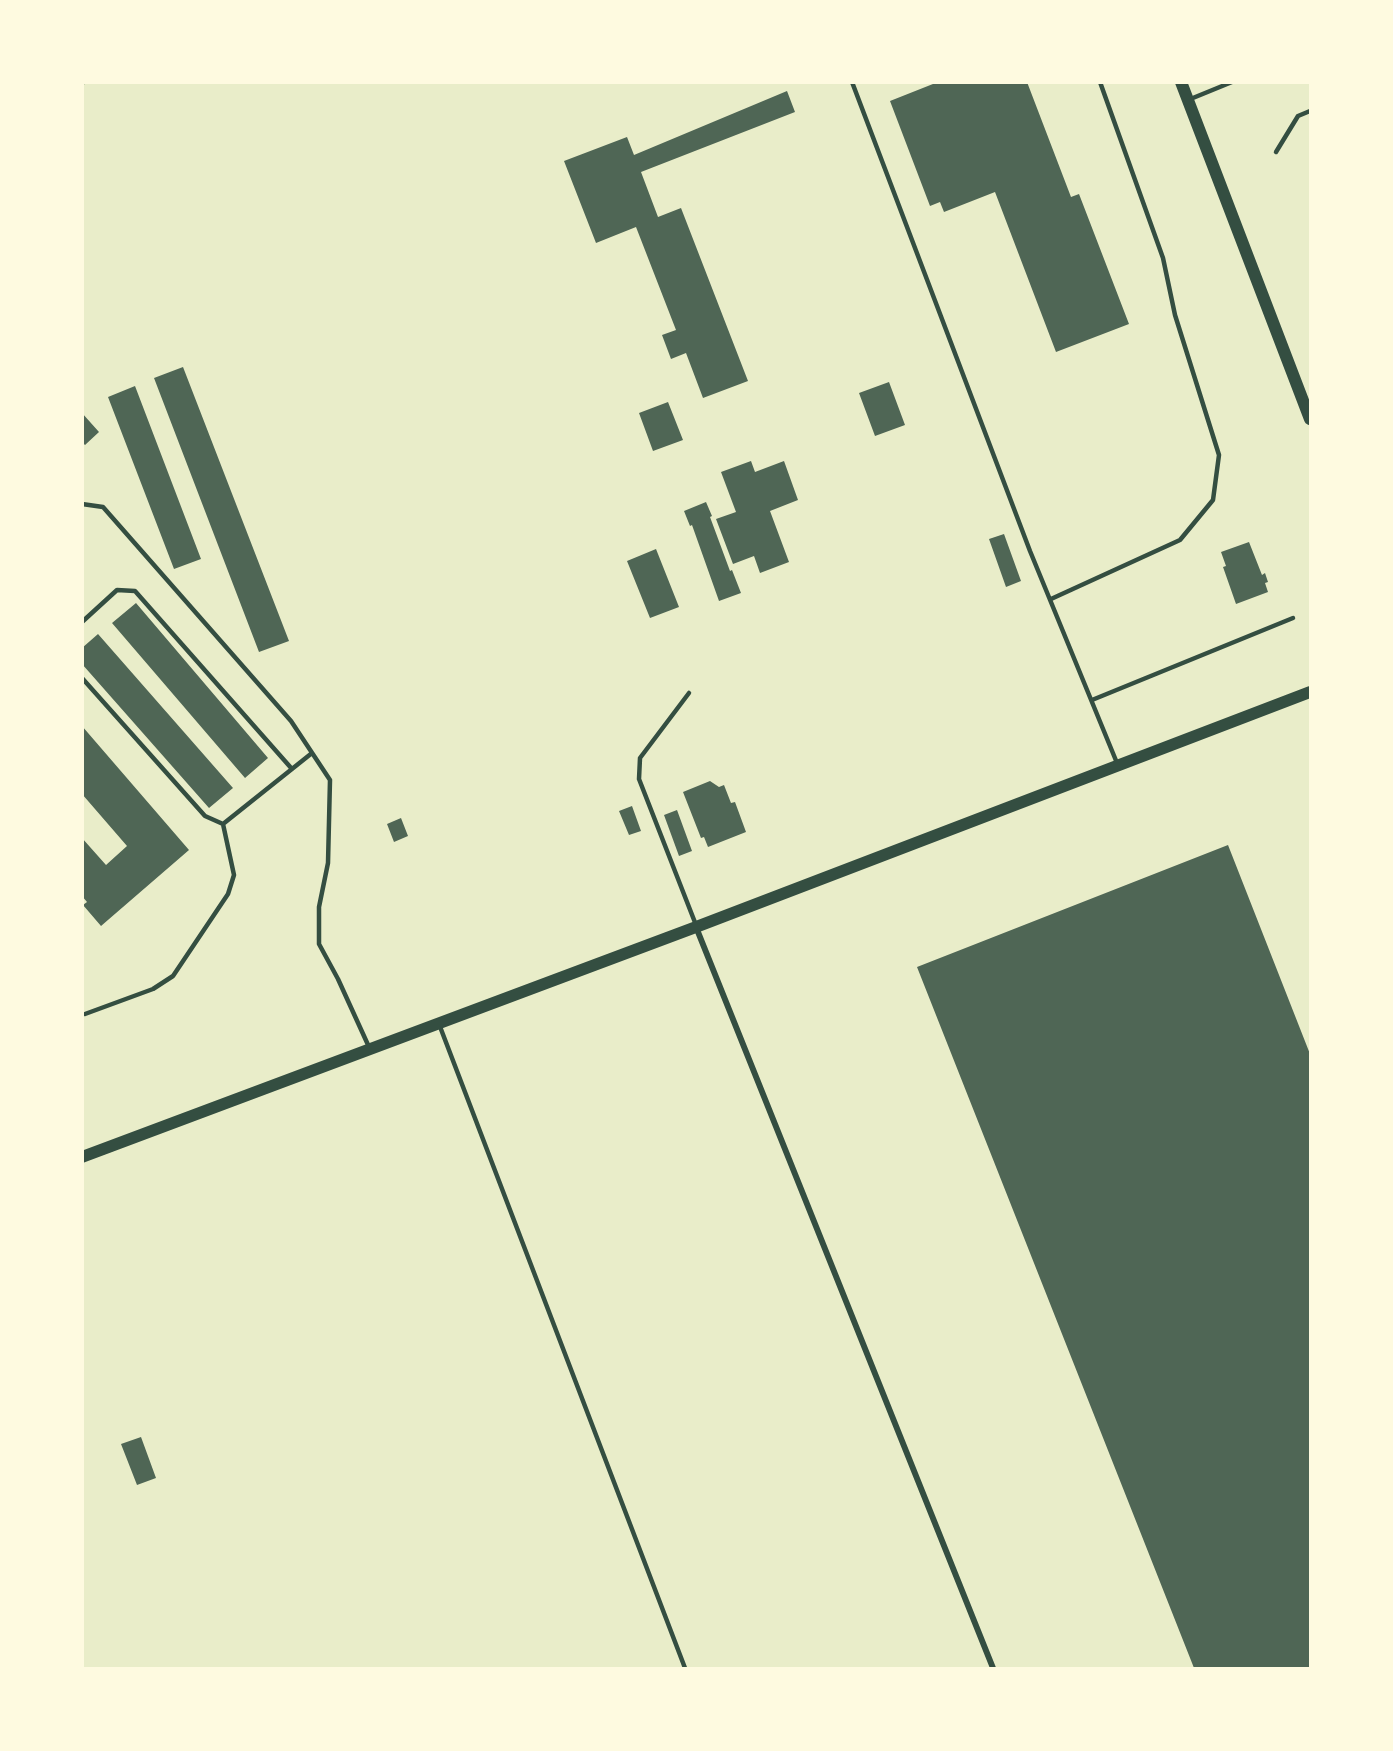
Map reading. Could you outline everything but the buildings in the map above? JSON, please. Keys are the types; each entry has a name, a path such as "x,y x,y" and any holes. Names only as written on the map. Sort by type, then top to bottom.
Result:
{"main road":[{"path":"1181,82 1311,419"},
{"path":"82,1157 440,1024 1311,692"}],"street":[{"path":"696,927 993,1668"}],"lane":[{"path":"852,82 1030,551 1118,766"},
{"path":"1051,599 1180,540 1213,500 1220,455 1175,315 1163,258 1100,82"},
{"path":"1188,100 1232,82"},
{"path":"1276,153 1298,116 1311,111"},
{"path":"82,504 103,507 291,721 330,780 328,862 319,907 319,944 338,979 370,1050"},
{"path":"82,622 117,590 135,591 292,769"},
{"path":"1092,700 1293,618"},
{"path":"82,678 205,816 223,824"},
{"path":"689,693 640,758 639,779 696,927"},
{"path":"223,824 312,753"},
{"path":"85,1014 153,989 173,976 228,894 234,875 223,824"},
{"path":"440,1024 685,1668"}]}
